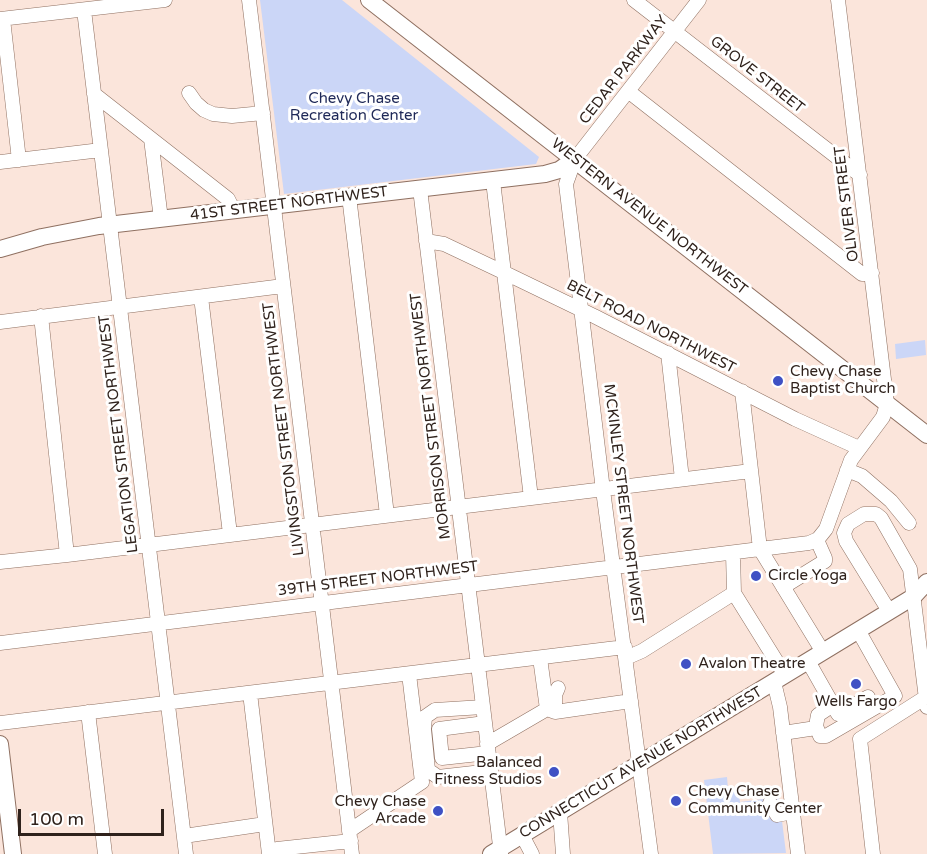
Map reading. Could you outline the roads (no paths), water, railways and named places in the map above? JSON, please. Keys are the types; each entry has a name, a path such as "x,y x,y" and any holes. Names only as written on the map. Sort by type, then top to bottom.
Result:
{"main road":[{"name":"WESTERN AVENUE NORTHWEST","path":"369,0 927,435"},
{"name":"41ST STREET NORTHWEST","path":"0,238 23,242 63,232 110,225 349,196 497,185 552,173 575,159"},
{"path":"0,249 23,242"},
{"name":"CONNECTICUT AVENUE NORTHWEST","path":"497,852 858,630 920,596 927,582"},
{"path":"0,744 5,824 13,854"}],"street":[{"path":"19,160 2,19 165,0"},
{"name":"LIVINGSTON STREET NORTHWEST","path":"249,0 351,842"},
{"name":"GROVE STREET","path":"634,0 860,175"},
{"name":"CEDAR PARKWAY","path":"575,159 699,0"},
{"name":"OLIVER STREET","path":"838,0 887,404"},
{"name":"LEGATION STREET NORTHWEST","path":"84,10 186,854"},
{"path":"628,91 862,274 872,273"},
{"path":"189,93 196,103 213,114 232,116 262,113"},
{"path":"94,94 228,199 234,211"},
{"path":"151,139 161,219"},
{"path":"0,162 101,150"},
{"name":"MCKINLEY STREET NORTHWEST","path":"575,159 566,184 603,490 651,854"},
{"path":"497,185 503,272 531,498"},
{"name":"MORRISON STREET NORTHWEST","path":"420,189 488,748 497,852"},
{"path":"349,196 387,515"},
{"name":"BELT ROAD NORTHWEST","path":"426,241 444,244 581,309 795,419 858,448"},
{"path":"0,322 283,286"},
{"path":"201,297 230,534"},
{"path":"41,316 68,555"},
{"path":"668,353 682,479"},
{"path":"742,391 760,549 823,652"},
{"path":"783,587 825,561 817,540 826,530 847,470 858,448 883,417 887,404"},
{"path":"847,470 862,477 891,501 909,523"},
{"path":"0,562 751,471"},
{"path":"873,854 860,739 885,721 926,702 920,596 910,569 881,518 870,513 848,524 844,533 846,541 890,611"},
{"name":"39TH STREET NORTHWEST","path":"0,643 733,553 817,540"},
{"path":"733,553 734,593 754,626 779,678 779,699 798,854"},
{"path":"0,723 540,658 642,651 734,593"},
{"path":"833,705 818,715 816,728 820,736 826,736 894,698 895,694 858,630"},
{"path":"540,658 551,710"},
{"path":"808,661 838,714 889,684"},
{"path":"250,693 265,824 273,851 351,842 422,782 409,674"},
{"path":"551,710 558,688"},
{"path":"485,723 439,729 442,758 488,748 503,734 551,710 631,701"},
{"path":"483,707 435,710 425,717 428,770 438,777 490,771"},
{"path":"88,712 105,854"},
{"path":"783,733 816,728"},
{"path":"503,734 511,747"},
{"path":"770,803 777,814 793,812"},
{"path":"560,812 563,854"},
{"path":"184,836 265,824"},
{"path":"522,835 532,854"}],"place":[{"name":"Chevy Chase Baptist Church","path":"778,381"},
{"name":"Circle Yoga","path":"756,576"},
{"name":"Avalon Theatre","path":"686,664"},
{"name":"Wells Fargo","path":"856,684"},
{"name":"Balanced Fitness Studios","path":"554,772"},
{"name":"Chevy Chase Community Center","path":"676,801"},
{"name":"Chevy Chase Arcade","path":"438,811"}],"park label":[{"name":"Chevy Chase Recreation Center","path":"354,108"}]}
